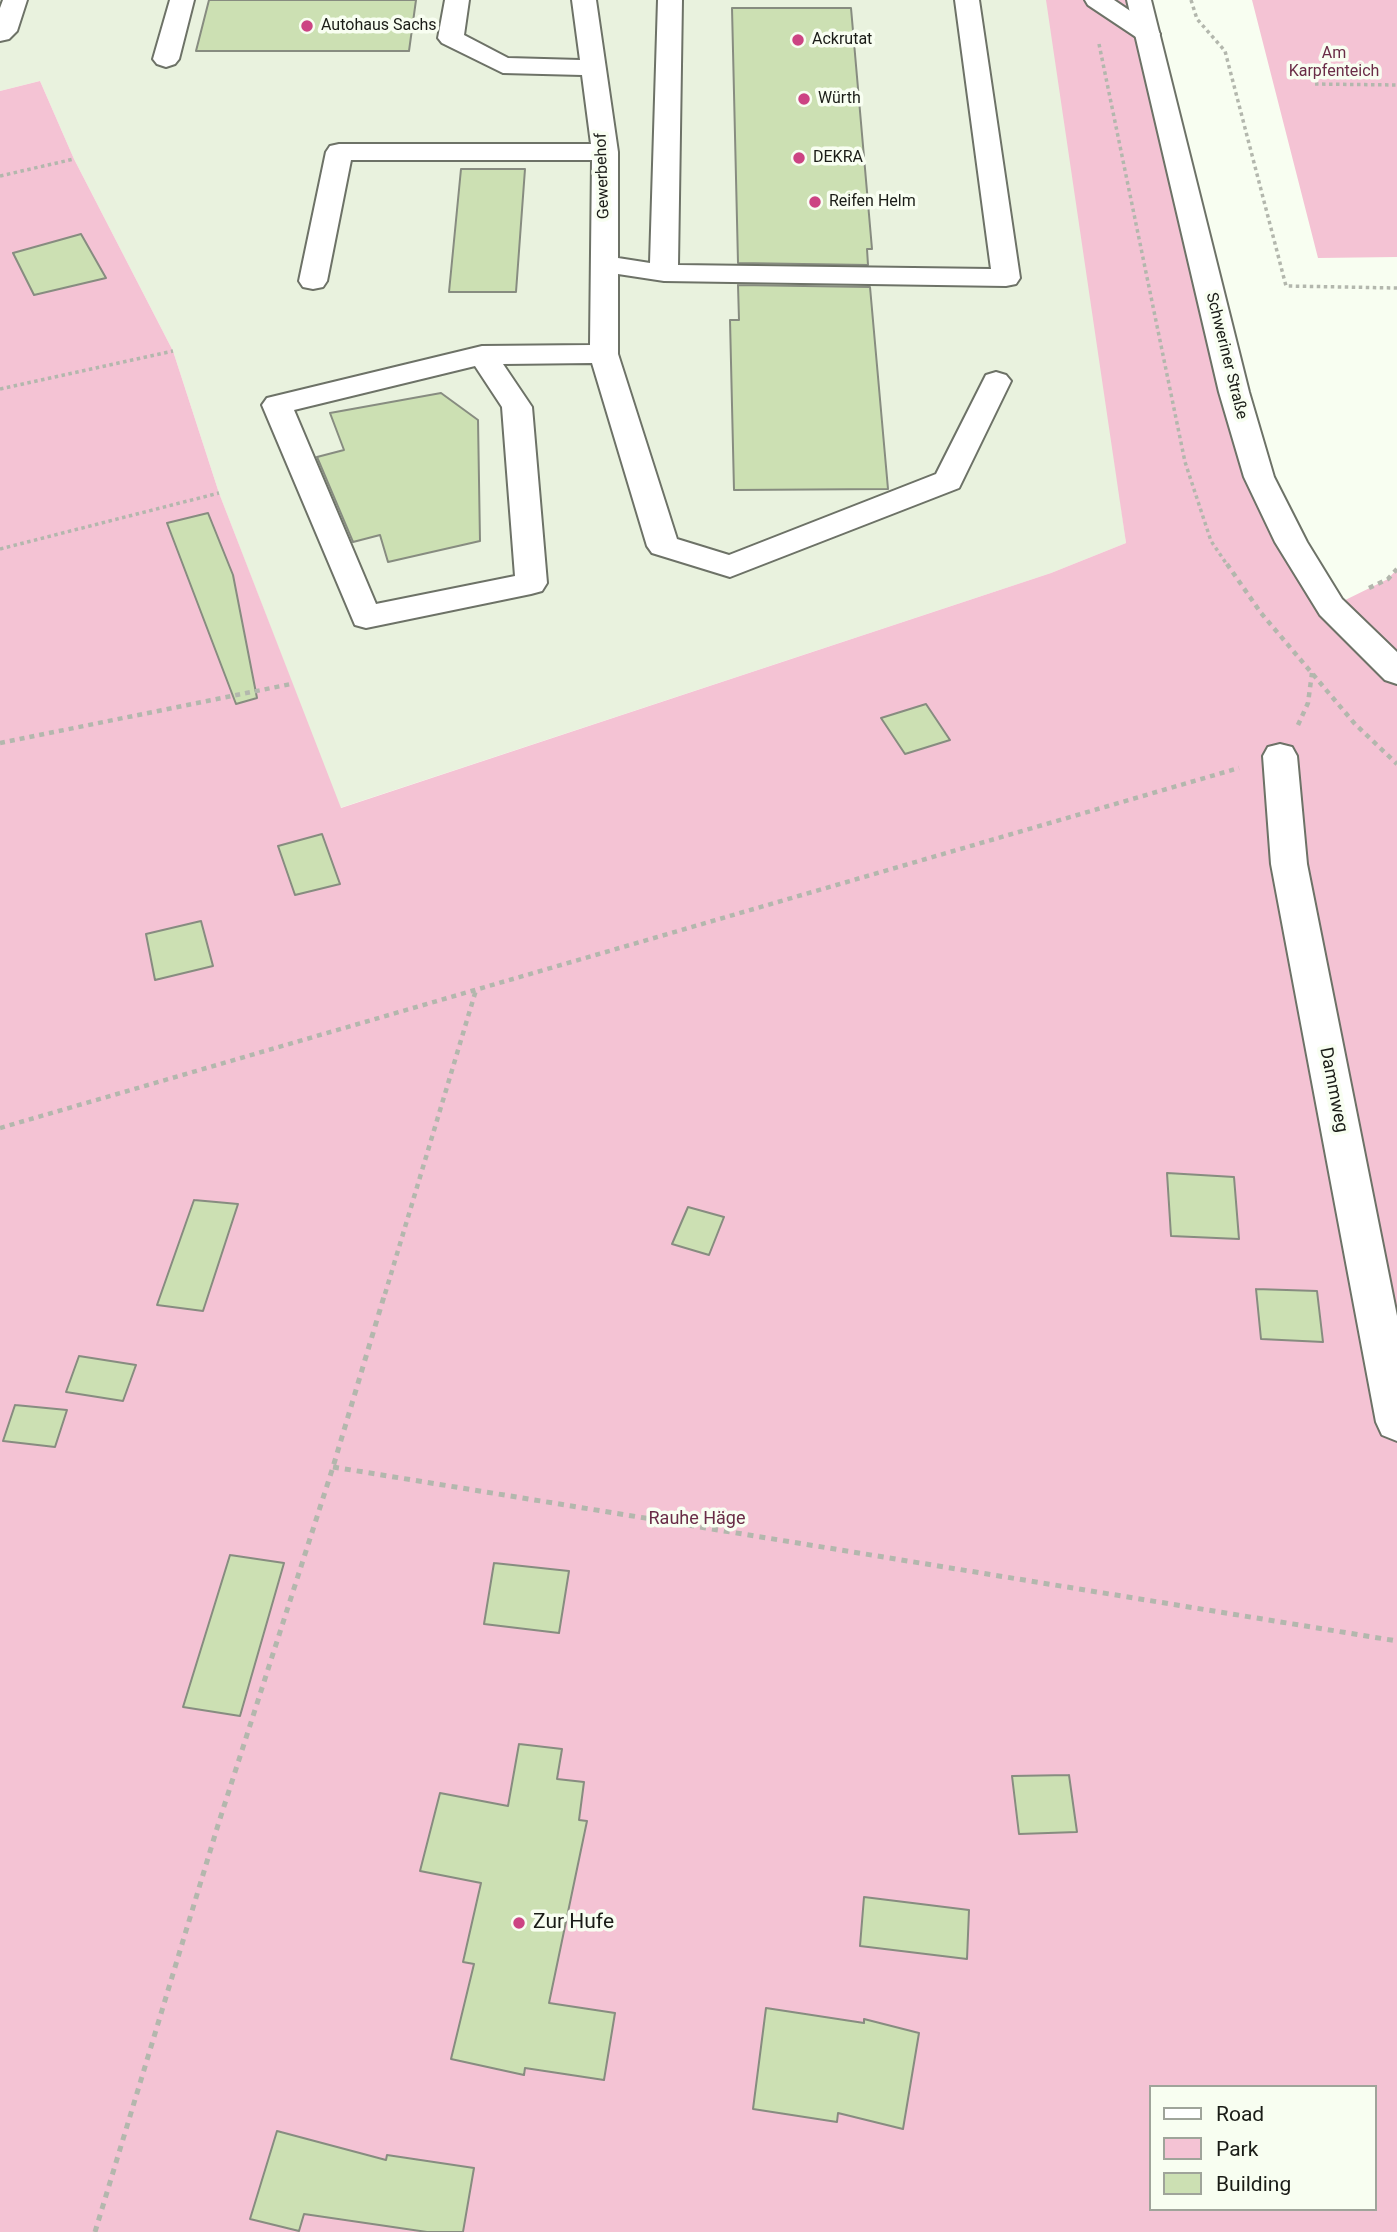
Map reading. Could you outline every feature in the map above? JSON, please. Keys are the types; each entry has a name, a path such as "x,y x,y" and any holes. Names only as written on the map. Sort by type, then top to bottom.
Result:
{"main road":[{"path":"0,34 5,31 15,0"},
{"path":"166,59 182,0"},
{"path":"457,0 451,38 503,65 594,68"},
{"name":"Gewerbehof","path":"584,0 605,152 604,354 663,546 730,566 948,481 996,382"},
{"path":"664,272 670,0"},
{"path":"605,264 664,272 1006,278 967,0"},
{"path":"1097,0 1148,34"},
{"name":"Schweriner Straße","path":"1139,0 1234,392 1259,477 1291,542 1331,607 1397,672"},
{"path":"313,281 339,152 605,152"},
{"path":"482,355 517,407 531,583 366,618 277,405 482,355 604,354"},
{"name":"Dammweg","path":"1280,756 1289,864 1397,1422"}],"path":[{"path":"1191,0 1197,19 1225,51 1286,286 1397,288"},
{"path":"1315,84 1397,85"},
{"path":"0,176 74,159"},
{"path":"0,389 173,351"},
{"path":"0,549 219,493"},
{"path":"0,1128 1280,756 1308,703 1312,673"},
{"path":"0,744 291,684"},
{"path":"95,2232 218,1825 333,1467 476,990"},
{"path":"333,1467 1397,1641"}],"shaded area":[{"path":"0,0 1053,0 1126,543 1051,573 340,808 219,493 173,351 74,159 40,81 0,91"}],"green space":[{"name":"Rauhe Häge","path":"1046,0 1139,0 1234,392 1331,607 1388,579 1397,569 1397,2232 0,2232 0,91 40,81 74,159 173,351 219,493 341,808 1051,573 1126,543"},
{"name":"Am Karpfenteich","path":"1252,0 1397,0 1397,257 1318,258"}],"building":[{"name":"Autohaus Sachs","path":"209,0 416,0 409,51 196,51"},
{"name":"DEKRA","path":"732,8 851,8 872,249 867,249 868,265 738,263"},
{"path":"461,169 525,169 516,292 449,292"},
{"path":"81,234 106,278 34,295 13,253"},
{"path":"738,285 870,287 888,489 734,490 730,320 739,320"},
{"path":"441,393 478,420 480,541 388,562 380,535 353,542 317,457 344,450 330,413"},
{"path":"208,513 233,575 257,698 236,704 167,523"},
{"path":"926,704 950,740 905,754 881,718"},
{"path":"322,834 340,884 295,895 278,846"},
{"path":"201,921 213,966 155,980 146,934"},
{"path":"1167,1173 1234,1177 1239,1239 1171,1236"},
{"path":"194,1200 238,1204 203,1311 157,1305"},
{"path":"688,1207 724,1217 709,1255 672,1244"},
{"path":"1256,1289 1317,1291 1323,1342 1261,1339"},
{"path":"79,1356 136,1365 123,1401 66,1392"},
{"path":"15,1405 67,1410 55,1447 3,1441"},
{"path":"230,1555 284,1563 240,1716 183,1707"},
{"path":"494,1563 569,1571 559,1633 484,1624"},
{"path":"519,1744 562,1749 557,1779 584,1782 579,1820 587,1821 549,2003 615,2013 604,2080 525,2068 524,2075 451,2059 474,1964 463,1962 481,1883 420,1871 440,1793 508,1806"},
{"path":"1069,1775 1077,1832 1019,1834 1012,1776"},
{"path":"864,1897 969,1910 967,1959 860,1946"},
{"path":"766,2008 864,2023 864,2019 919,2033 903,2129 838,2113 837,2122 753,2109"},
{"path":"277,2131 386,2160 387,2155 474,2168 463,2232 427,2232 304,2214 299,2231 250,2219"}],"place":[{"name":"Autohaus Sachs","path":"307,26"},
{"name":"Ackrutat","path":"798,40"},
{"name":"Würth","path":"804,99"},
{"name":"DEKRA","path":"799,158"},
{"name":"Reifen Helm","path":"815,202"},
{"name":"Zur Hufe","path":"519,1923"}]}
